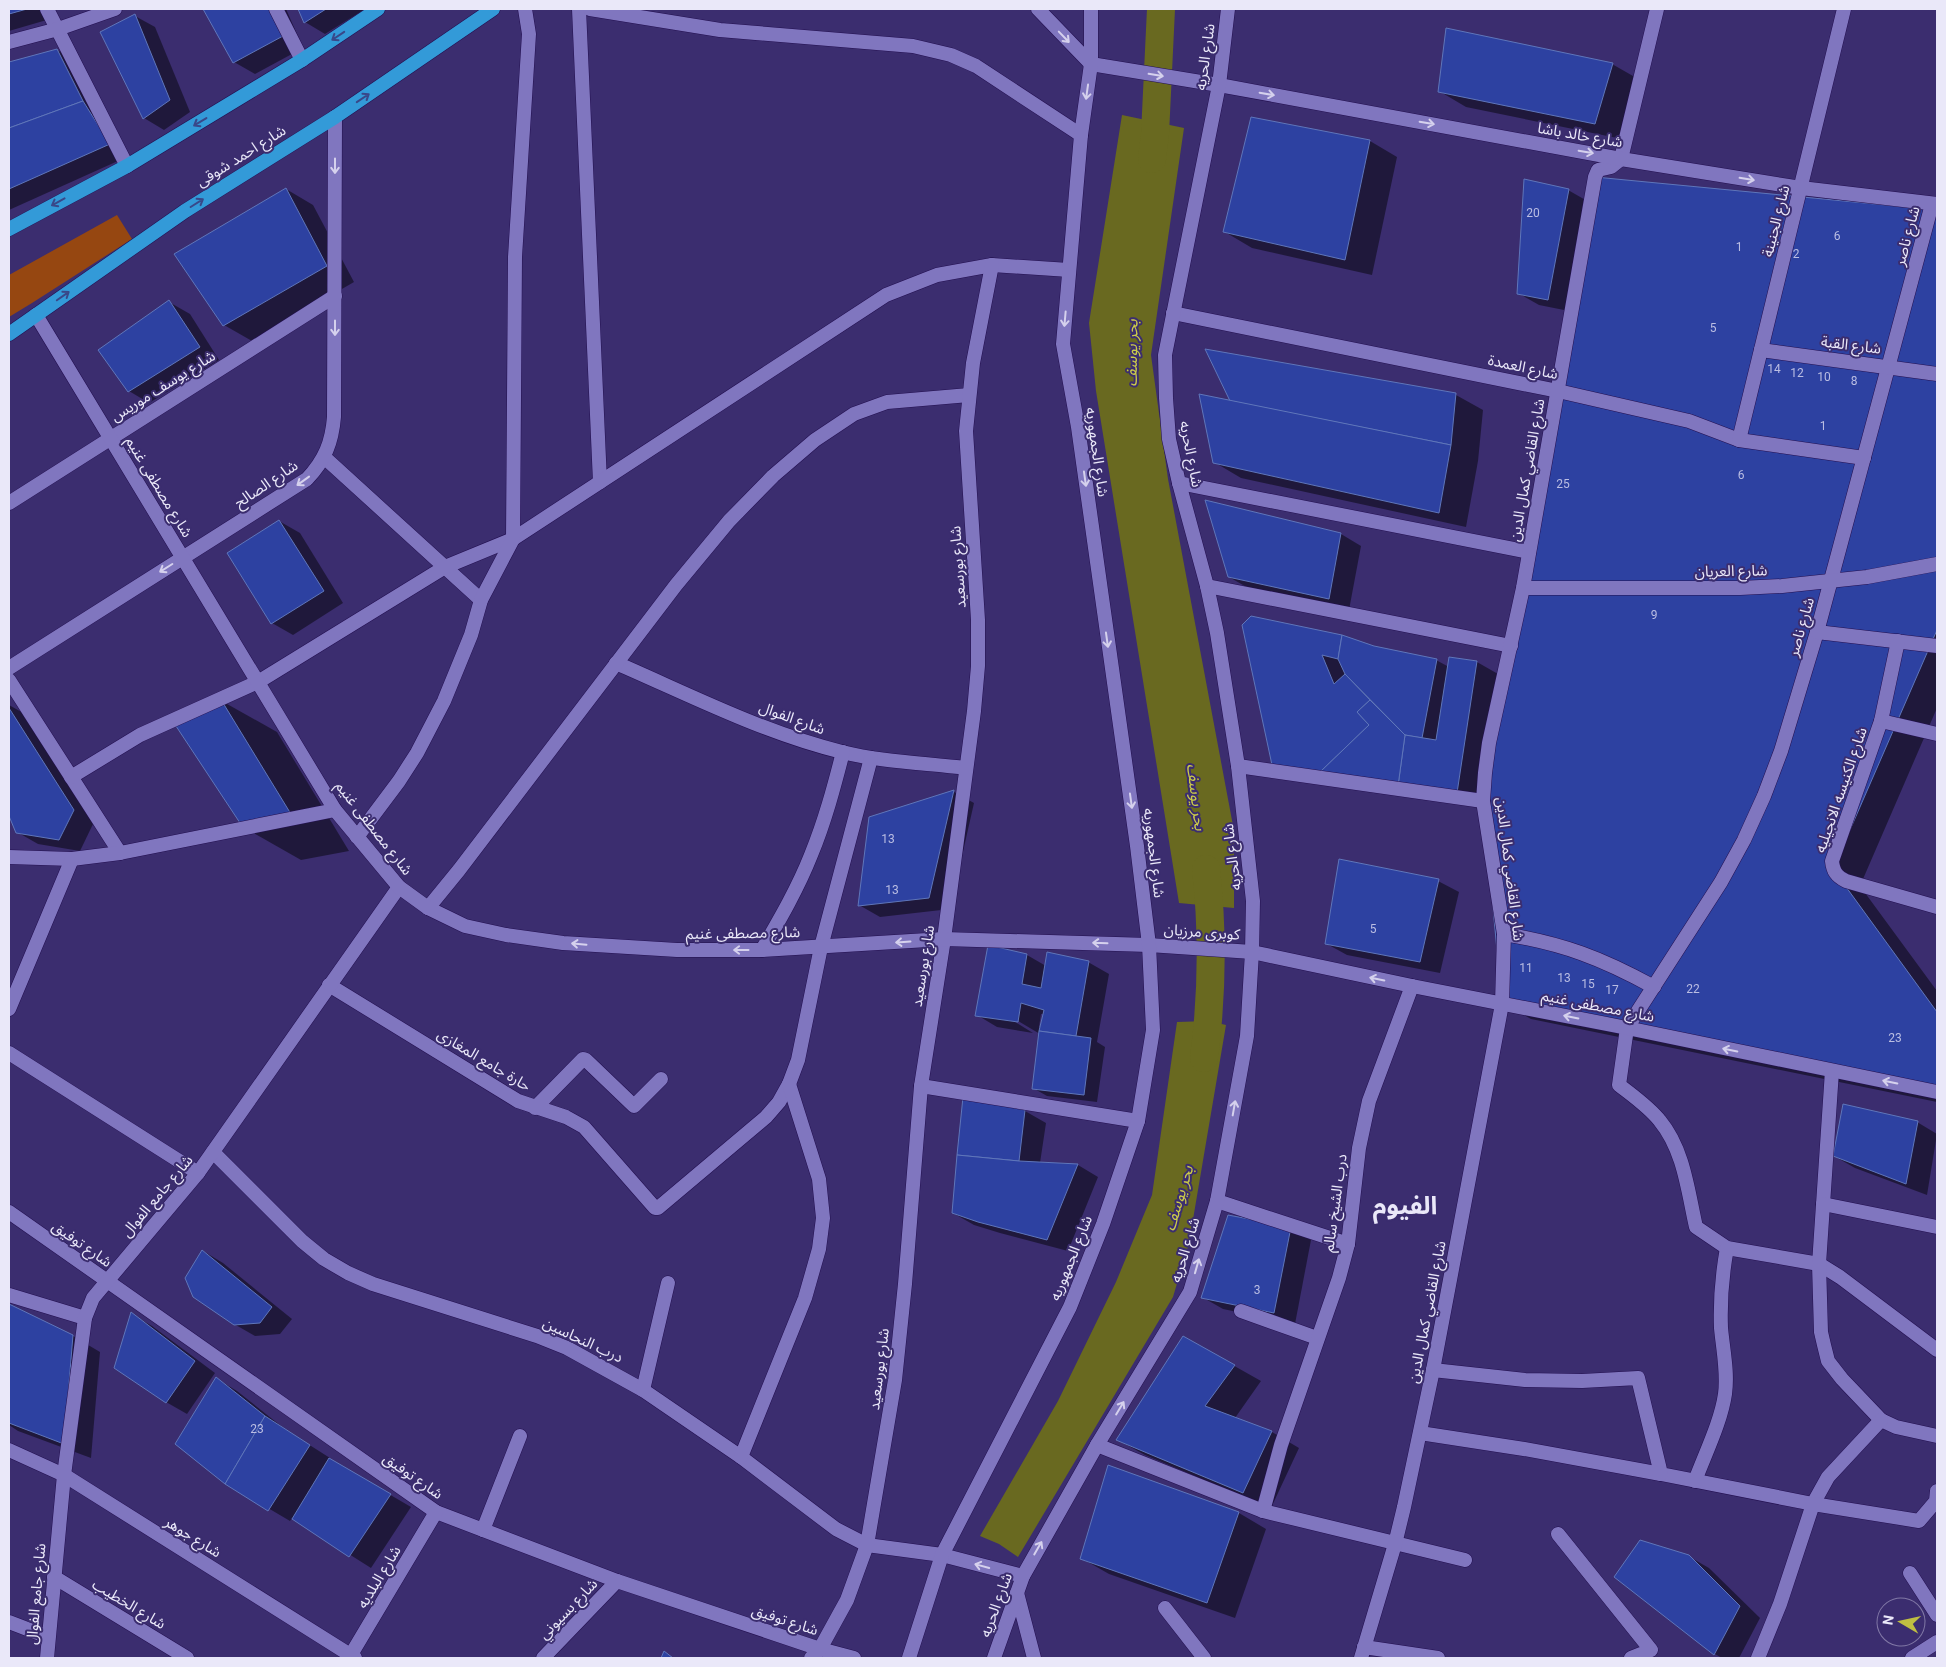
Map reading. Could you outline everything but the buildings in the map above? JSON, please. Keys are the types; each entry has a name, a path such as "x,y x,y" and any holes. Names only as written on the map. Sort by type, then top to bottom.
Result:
{"main road":[{"path":"9,229 128,166 302,60 378,9"},
{"name":"شارع احمد شوقى","path":"9,334 185,210 335,117 493,9"}],"street":[{"path":"47,9 128,166"},
{"path":"9,42 58,29 115,9"},
{"path":"276,9 302,60"},
{"path":"357,837 418,753 444,701 471,635 481,600 514,539 516,257 529,34 525,9"},
{"path":"580,9 600,482"},
{"path":"590,9 720,30 913,46 951,55 976,66 1081,136"},
{"path":"1038,9 1090,64"},
{"name":"شارع الجمهوريه","path":"909,1658 942,1555 1070,1307 1103,1224 1138,1120 1154,1030 1149,945 1137,846 1078,427 1063,344 1081,136 1090,64 1091,9"},
{"name":"شارع الحريه","path":"994,1658 1022,1576 1097,1445 1190,1292 1217,1201 1247,1036 1254,901 1238,766 1225,678 1207,586 1169,439 1165,355 1219,85 1228,9"},
{"path":"1621,159 1657,9"},
{"name":"شارع الجنينة","path":"1739,440 1844,9"},
{"name":"شارع خالد باشا","path":"1090,64 1219,85 1621,159 1801,188 1935,204"},
{"name":"شارع الصالح","path":"9,668 307,479 324,457 330,444 334,417 335,117"},
{"name":"شارع القاضي كمال الدين","path":"1363,1653 1395,1544 1420,1433 1502,1004 1504,934 1483,802 1490,742 1523,588 1595,177 1598,170 1611,166 1621,159"},
{"name":"شارع ناصر","path":"1627,1028 1721,882 1760,805 1781,751 1817,632 1888,366 1935,204"},
{"path":"71,777 140,735 258,682 445,567 514,539 886,295 937,275 992,265 1069,270"},
{"name":"شارع بورسعيد","path":"815,1653 847,1600 867,1545 895,1380 905,1284 921,1086 944,939 974,711 978,666 978,620 966,431 968,394 992,265"},
{"name":"شارع يوسف موريس","path":"9,503 335,296"},
{"name":"شارع العمدة","path":"1173,312 1558,391 1689,422 1739,440 1864,458"},
{"name":"شارع مصطفى غنيم","path":"36,315 335,810 399,888 428,908 465,926 506,935 563,943 677,950 762,950 944,939 1149,945"},
{"name":"شارع القبة","path":"1761,350 1937,374"},
{"path":"428,908 676,585 730,521 773,476 815,440 854,414 886,402 968,394"},
{"path":"324,457 481,600"},
{"path":"1179,483 1529,552"},
{"name":"شارع العريان","path":"1523,588 1740,588 1830,582 1937,564"},
{"path":"1207,586 1511,646"},
{"path":"1817,632 1937,646"},
{"name":"شارع الكنيسه الانجيليه","path":"1898,641 1882,721 1832,861 1833,869 1838,877 1846,881 1937,907"},
{"name":"شارع الفوال","path":"616,663 771,730 807,743 872,758 966,768"},
{"path":"9,680 120,853"},
{"path":"1882,721 1937,734"},
{"path":"762,950 788,903 811,855 830,804 844,752"},
{"path":"741,1457 805,1298 819,1250 823,1218 819,1180 789,1084 798,1060 822,947 872,758"},
{"path":"1238,766 1483,802"},
{"path":"9,857 72,859 120,853 335,810"},
{"path":"9,1009 72,859"},
{"name":"شارع جامع الفوال","path":"46,1658 64,1475 85,1318 93,1298 198,1173 399,888"},
{"path":"1504,934 1543,941 1581,952 1617,967 1654,987"},
{"name":"كوبرى مرزيان","path":"1149,945 1252,952"},
{"name":"شارع مصطفى غنيم","path":"1252,952 1937,1092"},
{"name":"حارة جامع المغازى","path":"330,986 518,1101 566,1118 584,1127 657,1209 766,1117 779,1102 789,1084"},
{"name":"درب الشيخ سالم","path":"1263,1511 1281,1445 1339,1278 1348,1244 1362,1124 1412,986"},
{"path":"1627,1028 1619,1085 1660,1121 1678,1149 1696,1227 1727,1248 1820,1264 1937,1350"},
{"path":"9,1053 198,1173"},
{"path":"535,1108 583,1060 586,1060 634,1106 661,1079"},
{"path":"1832,1070 1820,1264 1821,1332 1828,1361 1842,1379 1882,1420 1896,1427 1937,1436"},
{"path":"921,1086 1138,1120"},
{"name":"درب النحاسين","path":"213,1152 302,1241 324,1259 348,1273 373,1284 537,1336 595,1362 643,1390 741,1457 836,1529 867,1545 942,1555 1022,1576"},
{"path":"1217,1201 1348,1244"},
{"path":"1823,1204 1937,1227"},
{"name":"شارع توفيق","path":"9,1212 436,1512 617,1582 815,1653 854,1658"},
{"path":"1695,1481 1725,1394 1726,1370 1721,1328 1721,1284 1727,1248"},
{"path":"643,1390 668,1283"},
{"path":"9,1295 85,1318"},
{"path":"1241,1311 1317,1338"},
{"path":"1433,1370 1525,1380 1582,1381 1638,1378 1661,1474"},
{"path":"1758,1658 1780,1604 1813,1504 1828,1478 1882,1420"},
{"path":"1420,1433 1524,1449 1813,1504 1919,1521 1936,1502 1937,1491"},
{"path":"483,1530 520,1436"},
{"path":"1097,1445 1263,1511 1465,1560"},
{"name":"شارع جوهر","path":"9,1450 64,1475 352,1657"},
{"name":"شارع البلديه","path":"352,1657 436,1512"},
{"path":"1558,1534 1651,1650 1631,1658"},
{"path":"1910,1573 1937,1614"},
{"name":"شارع الخطيب","path":"54,1577 188,1658"},
{"name":"شارع بسيوني","path":"543,1658 617,1582"},
{"path":"1017,1593 1034,1658"},
{"path":"1165,1608 1204,1658"},
{"path":"9,1622 48,1637"},
{"path":"1912,1658 1937,1642"},
{"path":"1363,1653 1438,1658"}],"shaded area":[{"path":"117,215 132,239 9,317 9,275"}],"water":[{"path":"1122,115 1184,128 1151,355 1168,479 1234,831 1234,908 1179,903 1096,391 1089,323"},
{"path":"1209,1021 1226,1025 1189,1243 1173,1297 1018,1557 999,1544 980,1536 1058,1401 1116,1282 1152,1195 1177,1022"}],"waterway":[{"name":"بحر يوسف","path":"1152,159 1161,9"},
{"name":"بحر يوسف","path":"1204,1058 1211,964 1210,916 1206,869"}],"district":[{"name":"الفيوم","path":"1405,1205"}]}
